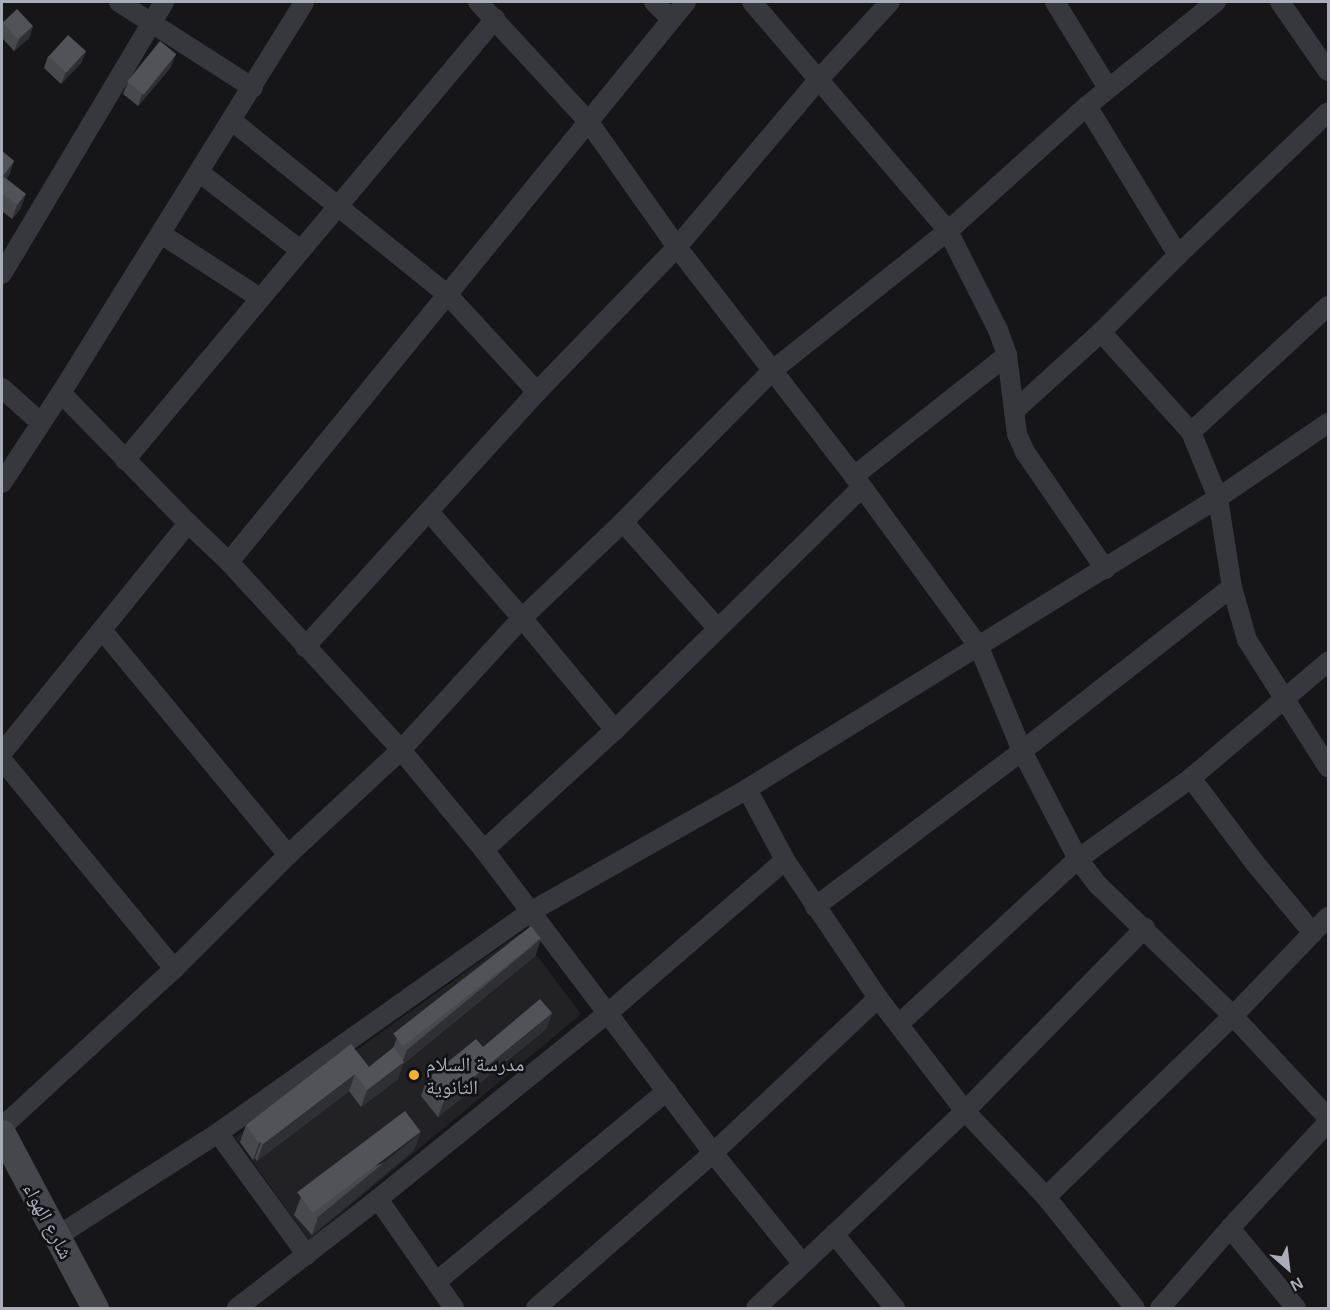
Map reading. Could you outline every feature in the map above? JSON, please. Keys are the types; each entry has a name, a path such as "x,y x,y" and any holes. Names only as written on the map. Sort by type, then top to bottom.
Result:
{"street":[{"path":"119,2 253,88"},
{"path":"2,273 81,145 164,2"},
{"path":"2,483 62,393 253,88 304,2"},
{"path":"478,2 588,121 677,247 858,482 979,647 1022,751 1078,859 1097,884 1145,928 1233,1016 1329,1120 1160,1308"},
{"path":"654,2 670,19"},
{"path":"229,562 686,2"},
{"path":"752,2 820,78 948,231 998,330 1007,355 1017,434 1025,452 1105,569"},
{"path":"305,647 430,513 537,392 677,247 820,78 890,2"},
{"path":"1055,2 1108,88"},
{"path":"2,1126 174,969 288,855 401,750 522,618 623,522 773,370 948,231 1108,88 1216,2"},
{"path":"1281,2 1329,71"},
{"path":"125,460 495,19"},
{"path":"1087,106 1178,255"},
{"path":"1014,411 1101,332 1178,255 1329,112"},
{"path":"231,120 447,294 537,392"},
{"path":"199,172 300,250"},
{"path":"161,234 260,298"},
{"path":"1191,432 1329,306"},
{"path":"1101,332 1191,432 1218,498 1232,587 1247,640 1284,701 1329,767"},
{"path":"484,850 615,730 858,482 1007,355"},
{"path":"2,388 41,423"},
{"path":"62,393 125,460 229,562 401,750 484,850 713,1153 802,1263"},
{"path":"56,1237 218,1133 530,912 747,789 1218,498 1329,423"},
{"path":"430,513 522,618 615,730"},
{"path":"623,522 717,628"},
{"path":"2,753 188,523"},
{"path":"815,907 1022,751 1232,587"},
{"path":"102,630 288,855"},
{"path":"900,1023 1078,859 1191,778 1329,662"},
{"path":"2,760 174,969"},
{"path":"1191,778 1254,862 1313,933"},
{"path":"747,789 785,860 878,998 900,1023 965,1111 1046,1197 1136,1308"},
{"path":"237,1308 378,1199 608,1013 785,860"},
{"path":"1046,1197 1233,1016 1329,917"},
{"path":"756,1308 965,1111 1145,928"},
{"path":"536,1308 713,1153 878,998"},
{"path":"436,1282 667,1090"},
{"name":"شارع الهواء","path":"2,1133 95,1308"},
{"path":"218,1133 307,1255"},
{"path":"378,1199 454,1308"},
{"path":"1230,1228 1296,1308"},
{"path":"834,1234 895,1308"}],"shaded area":[{"name":"مدرسة السلام الثانوية","path":"520,933 581,1014 309,1240 235,1137"}],"building":[{"path":"17,9 33,26 18,39 2,23"},
{"path":"68,35 86,51 66,73 49,57"},
{"path":"160,41 176,54 144,95 127,81"},
{"path":"2,151 14,161 3,176 26,194 17,205 2,193"},
{"path":"531,926 541,939 403,1046 393,1034"},
{"path":"540,999 552,1013 444,1101 427,1079 476,1039 483,1047"},
{"path":"351,1044 369,1067 394,1047 404,1062 367,1090 355,1074 263,1144 259,1143 246,1125"},
{"path":"405,1111 421,1132 313,1213 297,1192"}],"place":[{"name":"مدرسة السلام الثانوية","path":"414,1075"}]}
